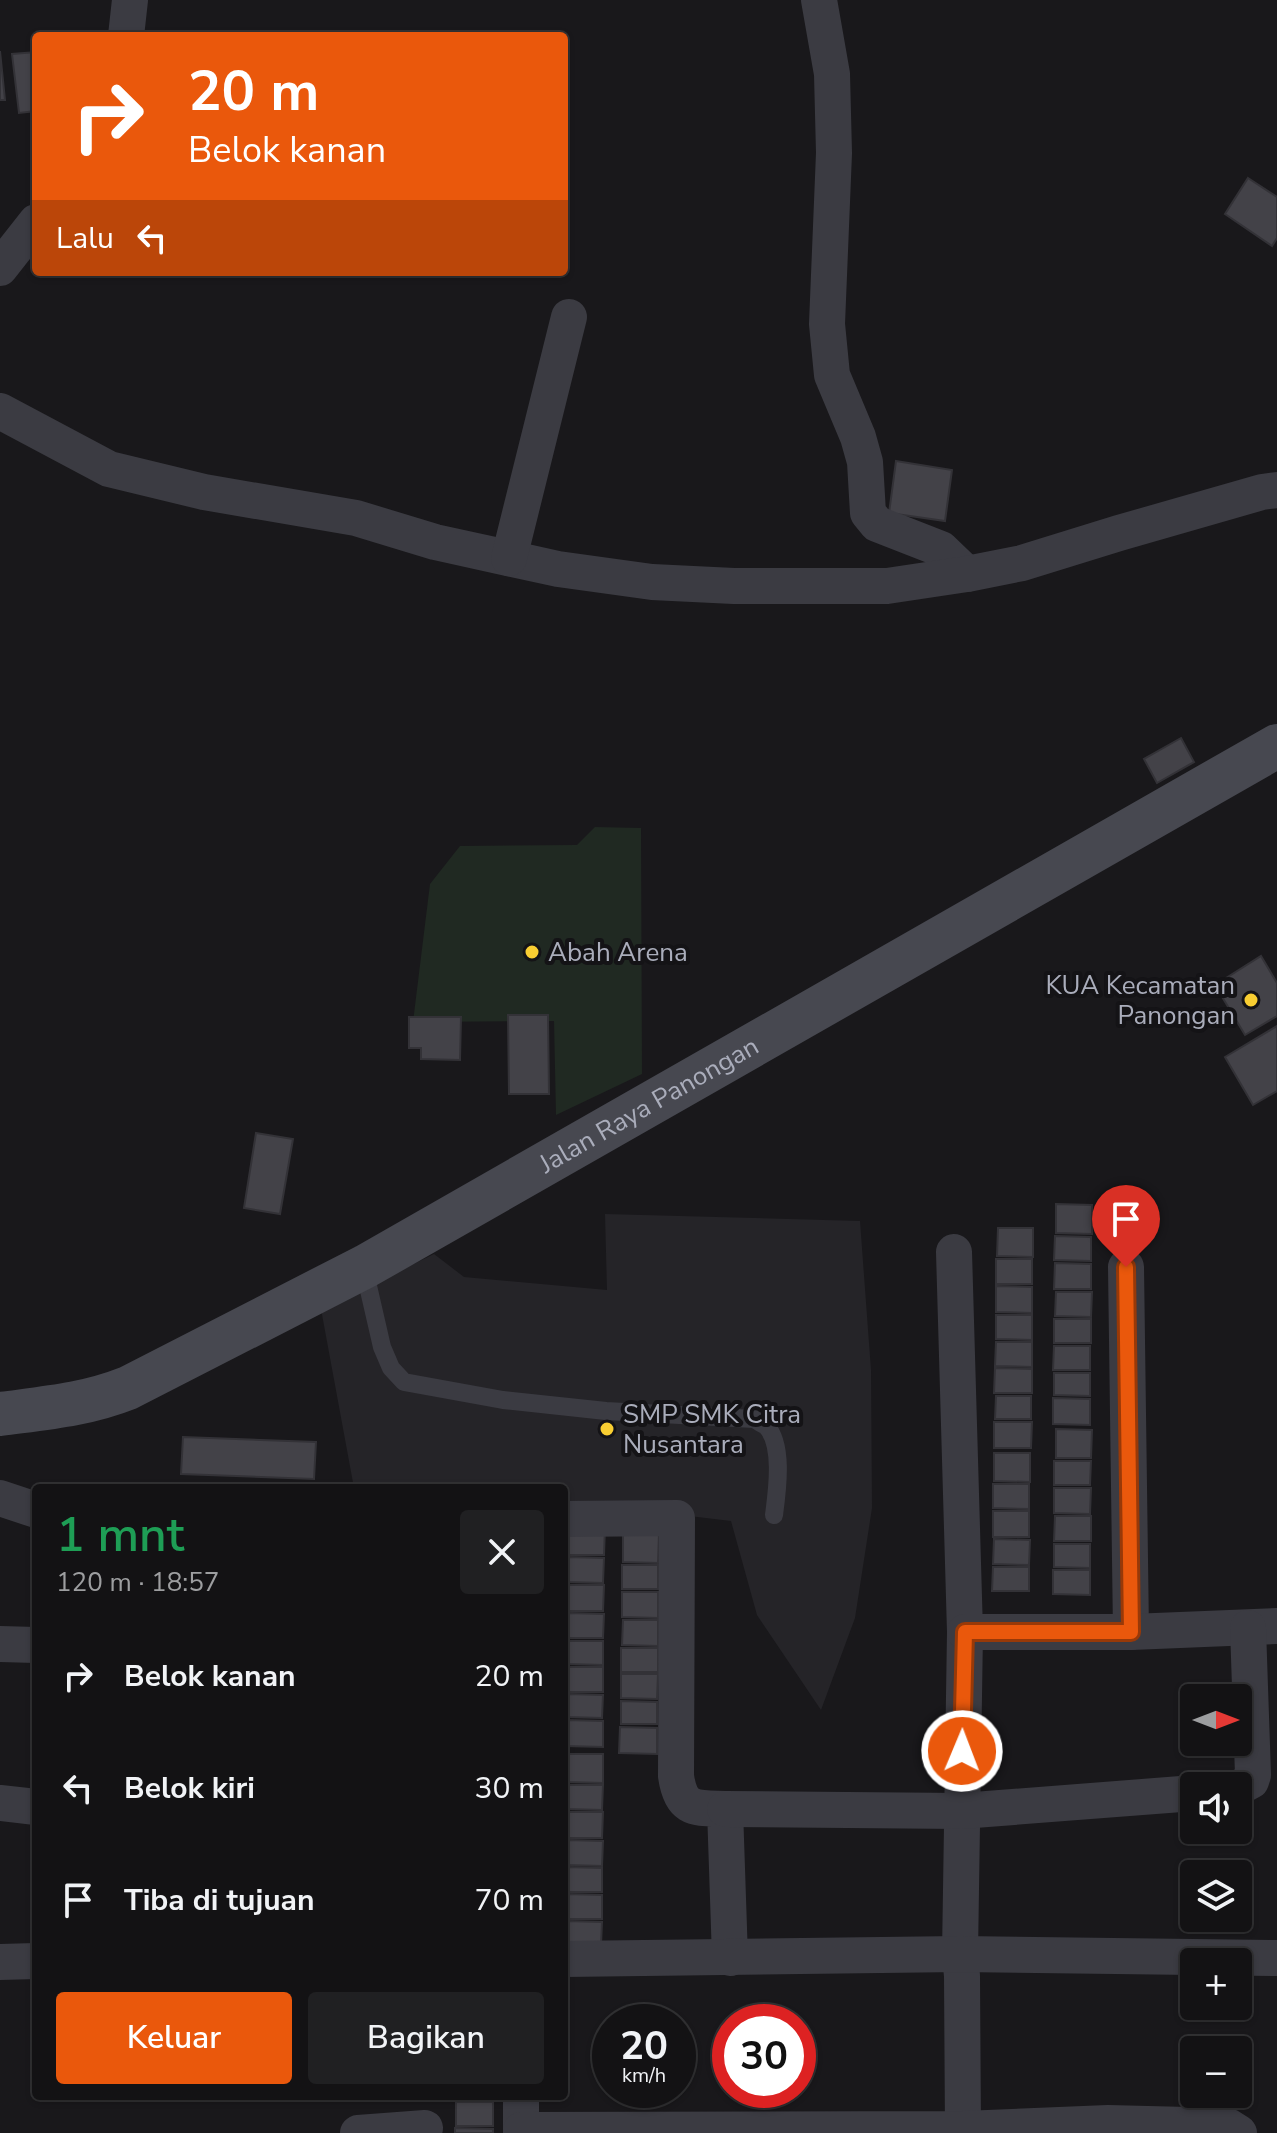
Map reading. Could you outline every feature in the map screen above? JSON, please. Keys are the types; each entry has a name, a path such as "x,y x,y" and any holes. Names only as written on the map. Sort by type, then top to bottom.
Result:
{"main road":[{"name":"Jalan Raya Panongan","path":"0,1414 81,1404 117,1392 366,1266 1277,746"}],"street":[{"path":"126,32 130,0"},
{"path":"819,0 832,74 834,153 827,324 832,375 865,462 868,513 877,524 941,549 967,574"},
{"path":"0,268 32,227"},
{"path":"509,558 569,317"},
{"path":"0,411 109,469 204,492 356,518 435,542 558,569 652,582 734,586 887,586 1022,563 1133,528 1277,490"},
{"path":"954,1252 965,1632 960,1954 963,2131"},
{"path":"1126,1267 1131,1632"},
{"path":"0,1498 32,1509"},
{"path":"568,1519 677,1518 676,1776 683,1801 691,1807 961,1811 1180,1794"},
{"path":"965,1632 1131,1632 1263,1627 1252,1778"},
{"path":"0,1644 32,1645"},
{"path":"0,1803 32,1807"},
{"path":"725,1809 730,1958"},
{"path":"568,1959 960,1954 1277,1958"},
{"path":"0,1962 32,1961"},
{"path":"521,2120 688,2132 1228,2126 1239,2133"},
{"path":"358,2133 425,2128"}],"lane":[{"path":"366,1266 382,1347 391,1368 404,1382 503,1400 606,1411 754,1419 766,1425 773,1438 778,1478 774,1515"}],"shaded area":[{"name":"Abah Arena","path":"595,827 641,828 642,1074 556,1115 554,1021 413,1022 430,884 460,846 577,845"},
{"name":"SMP SMK Citra Nusantara","path":"605,1214 860,1221 871,1370 872,1508 855,1618 821,1710 757,1615 731,1521 568,1501 568,1484 353,1484 321,1309 434,1254 464,1277 607,1290"}],"building":[{"path":"0,51 5,100 0,100"},
{"path":"32,52 32,111 19,113 12,54"},
{"path":"1248,178 1277,197 1277,238 1272,246 1225,214"},
{"path":"896,461 952,470 945,521 889,513"},
{"path":"1181,738 1194,762 1157,783 1144,759"},
{"name":"KUA Kecamatan Panongan","path":"1261,956 1277,983 1277,1016 1245,1035 1215,985"},
{"path":"508,1015 548,1015 549,1094 509,1094"},
{"path":"409,1017 461,1017 460,1060 421,1059 421,1048 409,1048"},
{"path":"1277,1026 1277,1091 1253,1105 1225,1057"},
{"path":"256,1133 293,1139 280,1214 244,1208"},
{"path":"1056,1204 1092,1205 1092,1234 1056,1233"},
{"path":"998,1228 1033,1228 1033,1257 997,1256"},
{"path":"1055,1236 1091,1237 1091,1261 1054,1260"},
{"path":"996,1259 1032,1259 1032,1284 996,1284"},
{"path":"1055,1263 1091,1264 1091,1289 1054,1289"},
{"path":"996,1286 1032,1287 1032,1313 996,1312"},
{"path":"1056,1292 1092,1292 1091,1317 1055,1316"},
{"path":"996,1315 1032,1315 1032,1340 996,1339"},
{"path":"1054,1319 1091,1319 1091,1343 1054,1343"},
{"path":"996,1342 1032,1342 1032,1367 995,1366"},
{"path":"1054,1346 1090,1346 1090,1370 1053,1370"},
{"path":"995,1368 1032,1369 1032,1393 994,1393"},
{"path":"1054,1373 1090,1373 1090,1396 1054,1395"},
{"path":"996,1396 1031,1396 1031,1419 995,1419"},
{"path":"1053,1398 1090,1399 1090,1425 1053,1424"},
{"path":"994,1422 1032,1422 1031,1448 994,1448"},
{"path":"1056,1429 1092,1430 1091,1458 1056,1458"},
{"path":"183,1437 316,1442 314,1479 181,1474"},
{"path":"994,1453 1030,1453 1030,1482 994,1481"},
{"path":"1054,1461 1091,1461 1090,1485 1054,1485"},
{"path":"993,1484 1029,1484 1029,1509 993,1508"},
{"path":"1054,1488 1091,1488 1090,1514 1054,1513"},
{"path":"993,1511 1029,1511 1029,1537 993,1537"},
{"path":"1055,1516 1091,1516 1091,1541 1054,1541"},
{"path":"569,1526 605,1527 604,1555 569,1555"},
{"path":"623,1534 659,1534 658,1563 623,1562"},
{"path":"994,1539 1030,1540 1029,1565 993,1564"},
{"path":"1054,1544 1090,1544 1090,1568 1054,1567"},
{"path":"568,1557 604,1558 603,1583 568,1582"},
{"path":"622,1565 658,1565 658,1589 622,1589"},
{"path":"993,1567 1029,1567 1029,1591 992,1591"},
{"path":"1053,1570 1090,1570 1090,1595 1053,1594"},
{"path":"568,1585 604,1585 603,1611 568,1611"},
{"path":"622,1592 658,1592 658,1618 622,1617"},
{"path":"568,1613 604,1614 603,1638 568,1638"},
{"path":"623,1620 658,1620 658,1646 622,1645"},
{"path":"568,1641 603,1641 603,1665 568,1664"},
{"path":"621,1648 658,1648 658,1672 621,1672"},
{"path":"568,1667 603,1667 603,1692 568,1692"},
{"path":"621,1674 658,1674 657,1699 621,1698"},
{"path":"568,1694 603,1695 602,1718 568,1717"},
{"path":"621,1701 657,1702 657,1724 621,1724"},
{"path":"568,1720 603,1721 603,1747 568,1746"},
{"path":"620,1727 657,1728 657,1754 619,1753"},
{"path":"568,1754 603,1754 603,1783 568,1782"},
{"path":"568,1785 603,1785 602,1810 568,1809"},
{"path":"568,1812 603,1812 602,1838 568,1838"},
{"path":"568,1840 603,1841 602,1866 568,1865"},
{"path":"568,1867 602,1868 602,1892 568,1892"},
{"path":"568,1894 602,1895 602,1919 568,1919"},
{"path":"568,1921 602,1922 601,1945 568,1944"},
{"path":"456,2102 493,2102 493,2126 456,2126"},
{"path":"455,2128 493,2129 493,2133 455,2133"}],"place":[{"name":"Abah Arena","path":"532,952"},
{"name":"KUA Kecamatan Panongan","path":"1251,1000"},
{"name":"SMP SMK Citra Nusantara","path":"607,1429"}],"route":[{"path":"962,1751 965,1632 1131,1632 1126,1267"}]}
